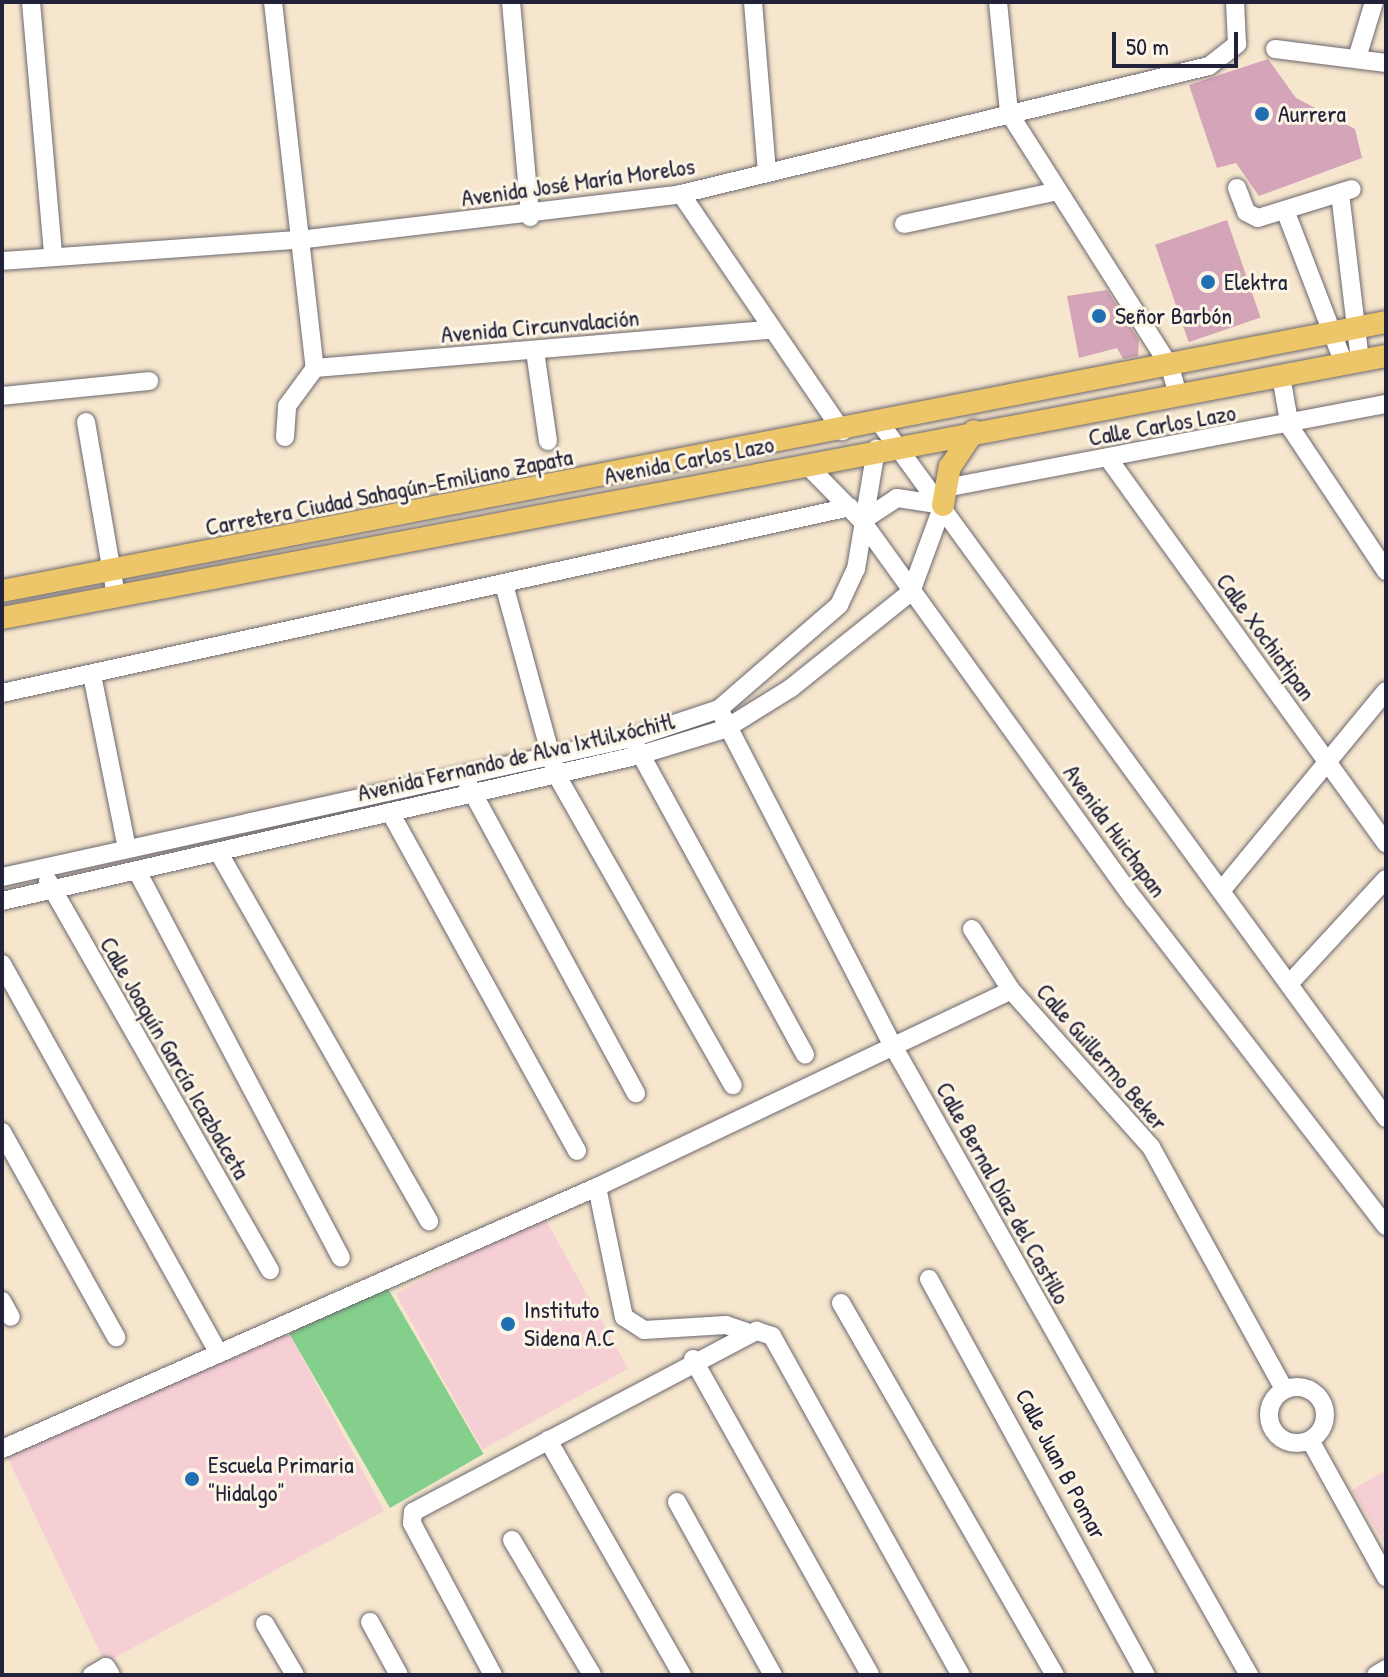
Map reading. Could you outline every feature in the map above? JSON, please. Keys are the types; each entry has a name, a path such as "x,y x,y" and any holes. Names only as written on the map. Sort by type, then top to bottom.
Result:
{"main road":[{"name":"Avenida Carlos Lazo","path":"890,441 911,417 1386,322"},
{"name":"Avenida Carlos Lazo","path":"2,618 812,470 890,441 974,431 1178,395 1282,381 1386,356"},
{"name":"Carretera Ciudad Sahagún-Emiliano Zapata","path":"2,591 842,431 890,441"},
{"path":"938,492 957,451 974,431"}],"street":[{"path":"31,2 53,256"},
{"path":"273,2 315,368 287,406 285,437"},
{"path":"511,2 530,217"},
{"path":"753,2 767,171"},
{"path":"998,2 1009,113 1170,367 1178,395"},
{"name":"Avenida José María Morelos","path":"2,261 298,240 530,217 681,194 1209,66 1237,44 1235,2"},
{"path":"1357,58 1374,2"},
{"path":"1275,49 1386,63"},
{"path":"1237,188 1250,216 1285,210 1346,191 1356,328 1352,363"},
{"path":"904,224 1058,191"},
{"path":"681,194 769,330 842,431"},
{"path":"1285,210 1331,333 1352,363"},
{"name":"Avenida Circunvalación","path":"315,368 769,330"},
{"path":"535,351 548,441"},
{"path":"2,396 149,381"},
{"path":"1282,381 1289,423 1386,571"},
{"name":"Calle Carlos Lazo","path":"852,510 897,498 1386,404"},
{"path":"86,422 114,570 116,596"},
{"name":"Avenida Huichapan","path":"890,441 938,492 1386,1118"},
{"name":"Avenida Fernando de Alva Ixtlilxóchitl","path":"2,901 556,774 636,747 719,709 839,605 856,569 852,510 890,441"},
{"name":"Calle Xochiatipan","path":"1108,458 1386,843"},
{"name":"Avenida Huichapan","path":"812,470 852,510 1222,1017 1386,1226"},
{"path":"911,592 938,492"},
{"path":"2,693 505,588 852,510"},
{"path":"505,588 548,756 556,774 733,1085"},
{"name":"Avenida Fernando de Alva Ixtlilxóchitl","path":"2,877 548,756 636,747 725,729 791,688 911,592"},
{"path":"92,675 127,849"},
{"path":"1221,891 1329,766 1386,691"},
{"name":"Calle Bernal Díaz del Castillo","path":"719,709 725,729 893,1046 1249,1675"},
{"path":"636,747 805,1054"},
{"path":"463,774 636,1093"},
{"path":"390,812 577,1151"},
{"path":"219,853 429,1221"},
{"name":"Calle Joaquín García Icazbalceta","path":"43,867 51,890 270,1270"},
{"name":"Calle Joaquín García Icazbalceta","path":"137,871 341,1258"},
{"path":"1289,984 1386,879"},
{"name":"Calle Guillermo Beker","path":"972,929 1011,990 1151,1147 1284,1389"},
{"path":"2,964 219,1354"},
{"path":"2,1449 597,1187 1011,990"},
{"path":"2,1132 116,1337"},
{"path":"597,1187 624,1317 644,1330 726,1325 772,1336 961,1675"},
{"name":"Calle Juan B Pomar","path":"929,1279 1146,1675"},
{"path":"841,1303 1055,1675"},
{"path":"493,1675 414,1529 410,1516 417,1509 746,1332"},
{"path":"693,1359 870,1675"},
{"path":"1306,1388 1323,1402 1324,1423 1310,1440 1288,1442 1271,1428 1270,1406 1284,1389 1306,1388"},
{"path":"548,1440 682,1675"},
{"path":"1310,1440 1386,1577"},
{"path":"677,1502 773,1675"},
{"path":"512,1540 592,1675"},
{"path":"370,1622 399,1675"},
{"path":"265,1624 295,1675"},
{"path":"92,1675 106,1667 111,1675"},
{"path":"1376,1675 1386,1669"}],"shaded area":[{"name":"Instituto Sidena A.C","path":"542,1213 628,1369 482,1450 396,1294"},
{"name":"Escuela Primaria \"Hidalgo\"","path":"285,1325 384,1511 105,1663 2,1446"},
{"path":"1386,1470 1386,1546 1352,1490"}],"green space":[{"path":"383,1280 484,1454 390,1508 289,1334"}],"building":[{"name":"Aurrera","path":"1268,59 1296,98 1355,129 1362,158 1259,196 1236,163 1217,168 1189,85"},
{"name":"Elektra","path":"1227,220 1261,317 1189,342 1155,245"},
{"name":"Señor Barbón","path":"1107,290 1139,340 1138,356 1123,359 1117,348 1079,358 1067,296"}],"place":[{"name":"Aurrera","path":"1262,114"},
{"name":"Elektra","path":"1208,282"},
{"name":"Señor Barbón","path":"1099,316"},
{"name":"Instituto Sidena A.C","path":"508,1324"},
{"name":"Escuela Primaria \"Hidalgo\"","path":"192,1479"}]}
